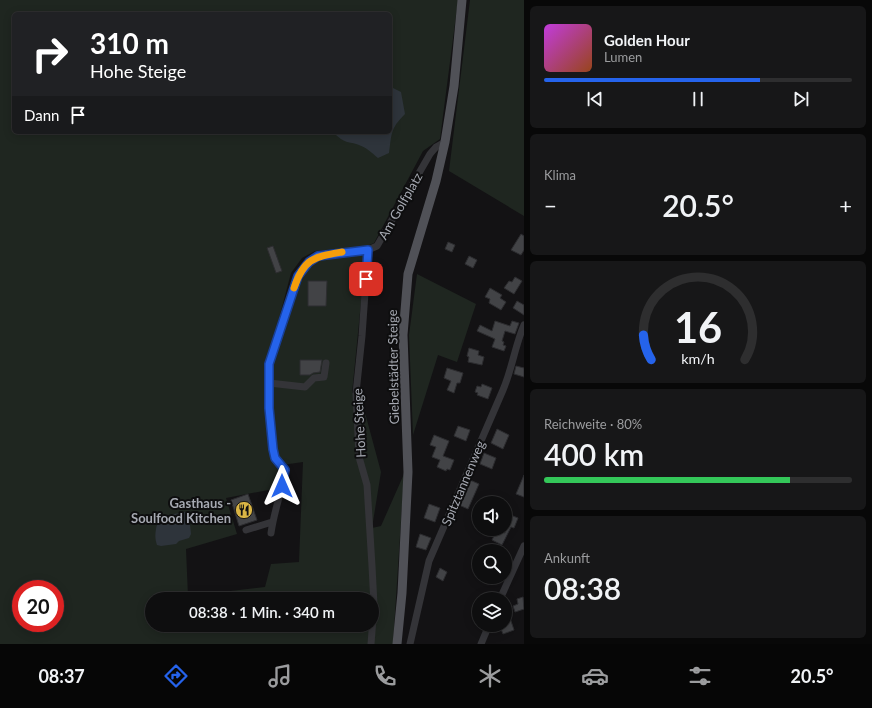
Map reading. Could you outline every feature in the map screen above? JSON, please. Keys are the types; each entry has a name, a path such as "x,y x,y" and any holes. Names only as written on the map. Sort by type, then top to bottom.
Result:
{"main road":[{"name":"Giebelstädter Steige","path":"397,644 402,586 408,472 403,335 408,274 436,181 445,142 454,86 462,0"}],"street":[{"name":"Am Golfplatz","path":"271,533 272,522 285,470 275,458 273,449 269,408 269,364 298,276 309,262 318,256 368,250 377,246 430,154 436,147 445,142"},
{"name":"Hohe Steige","path":"368,250 362,336 356,393 359,457 367,485 372,566 374,605 371,644"},
{"name":"Spitztannenweg","path":"410,644 429,561 504,390 524,325"},
{"path":"269,383 305,386 314,378 324,377 326,363"},
{"path":"246,530 272,522"},
{"path":"503,592 524,546"},
{"path":"481,644 486,632"}],"shaded area":[{"path":"0,0 458,0 440,139 423,151 374,243 367,246 315,251 302,258 291,273 275,334 282,333 299,282 304,272 310,265 317,259 321,258 366,252 352,393 360,394 381,472 372,528 381,526 404,474 393,644 0,644","holes":["303,462 299,562 271,564 265,587 222,592 379,592 379,632 145,632 145,592 188,592 186,549 237,534 226,498 279,488 282,465"]},
{"path":"470,0 524,0 524,216 449,171"},
{"path":"392,89 401,92 405,114 392,132"},
{"path":"392,134 389,153 378,158 359,145 345,141 336,135"},
{"path":"417,274 476,304 457,362 438,355 413,435 409,335"},
{"path":"185,512 193,515 190,524 191,534 189,538 179,541 176,544 161,546 157,545 156,531 160,520 167,516"}],"building":[{"path":"521,234 524,236 524,250 521,255 511,250"},
{"path":"448,242 455,245 452,252 445,249"},
{"path":"273,246 282,271 276,273 267,248"},
{"path":"469,256 477,260 473,268 465,264"},
{"path":"515,277 522,281 514,294 504,288 509,281 512,282"},
{"path":"308,281 327,281 326,306 308,306"},
{"path":"490,288 502,295 500,298 506,302 501,310 489,303 490,299 485,297"},
{"path":"517,301 524,305 524,315 513,308"},
{"path":"495,321 510,326 512,321 519,323 515,334 505,331 502,341 504,342 503,345 506,346 504,351 492,347 495,339 477,331 480,325 492,331"},
{"path":"469,348 479,351 478,355 484,357 482,365 468,362 469,357 467,356"},
{"path":"300,360 322,360 320,372 310,375 300,375"},
{"path":"516,366 524,368 524,377 514,374"},
{"path":"447,368 463,373 460,383 457,383 454,393 447,390 451,381 444,378"},
{"path":"482,384 492,388 488,399 477,395 478,393 475,392 477,386 481,387"},
{"path":"458,426 470,430 466,441 454,436"},
{"path":"497,429 509,435 503,449 491,443"},
{"path":"434,435 449,441 443,456 454,460 450,470 447,469 446,471 437,467 440,460 432,457 436,447 430,445"},
{"path":"484,453 496,458 492,469 480,464"},
{"path":"524,475 524,497 516,494"},
{"path":"470,480 479,484 474,496 472,496 468,509 459,505"},
{"name":"Gasthaus - Soulfood Kitchen","path":"248,494 257,520 239,526 231,500"},
{"path":"429,504 440,508 435,522 424,518"},
{"path":"512,516 518,518 514,528 512,527"},
{"path":"420,534 431,538 426,550 416,547"},
{"path":"494,536 506,536 502,544 492,540"},
{"path":"440,568 447,572 443,581 436,577"},
{"path":"523,597 524,609 515,612 513,606 518,604 517,599"}],"slow traffic":[{"path":"294,288 298,276 309,262 318,256 342,252"}],"place":[{"name":"Gasthaus - Soulfood Kitchen","path":"244,510"}],"route":[{"path":"282,486 285,470 275,458 273,449 269,408 269,364 298,276 309,262 318,256 368,250 366,279"}]}
